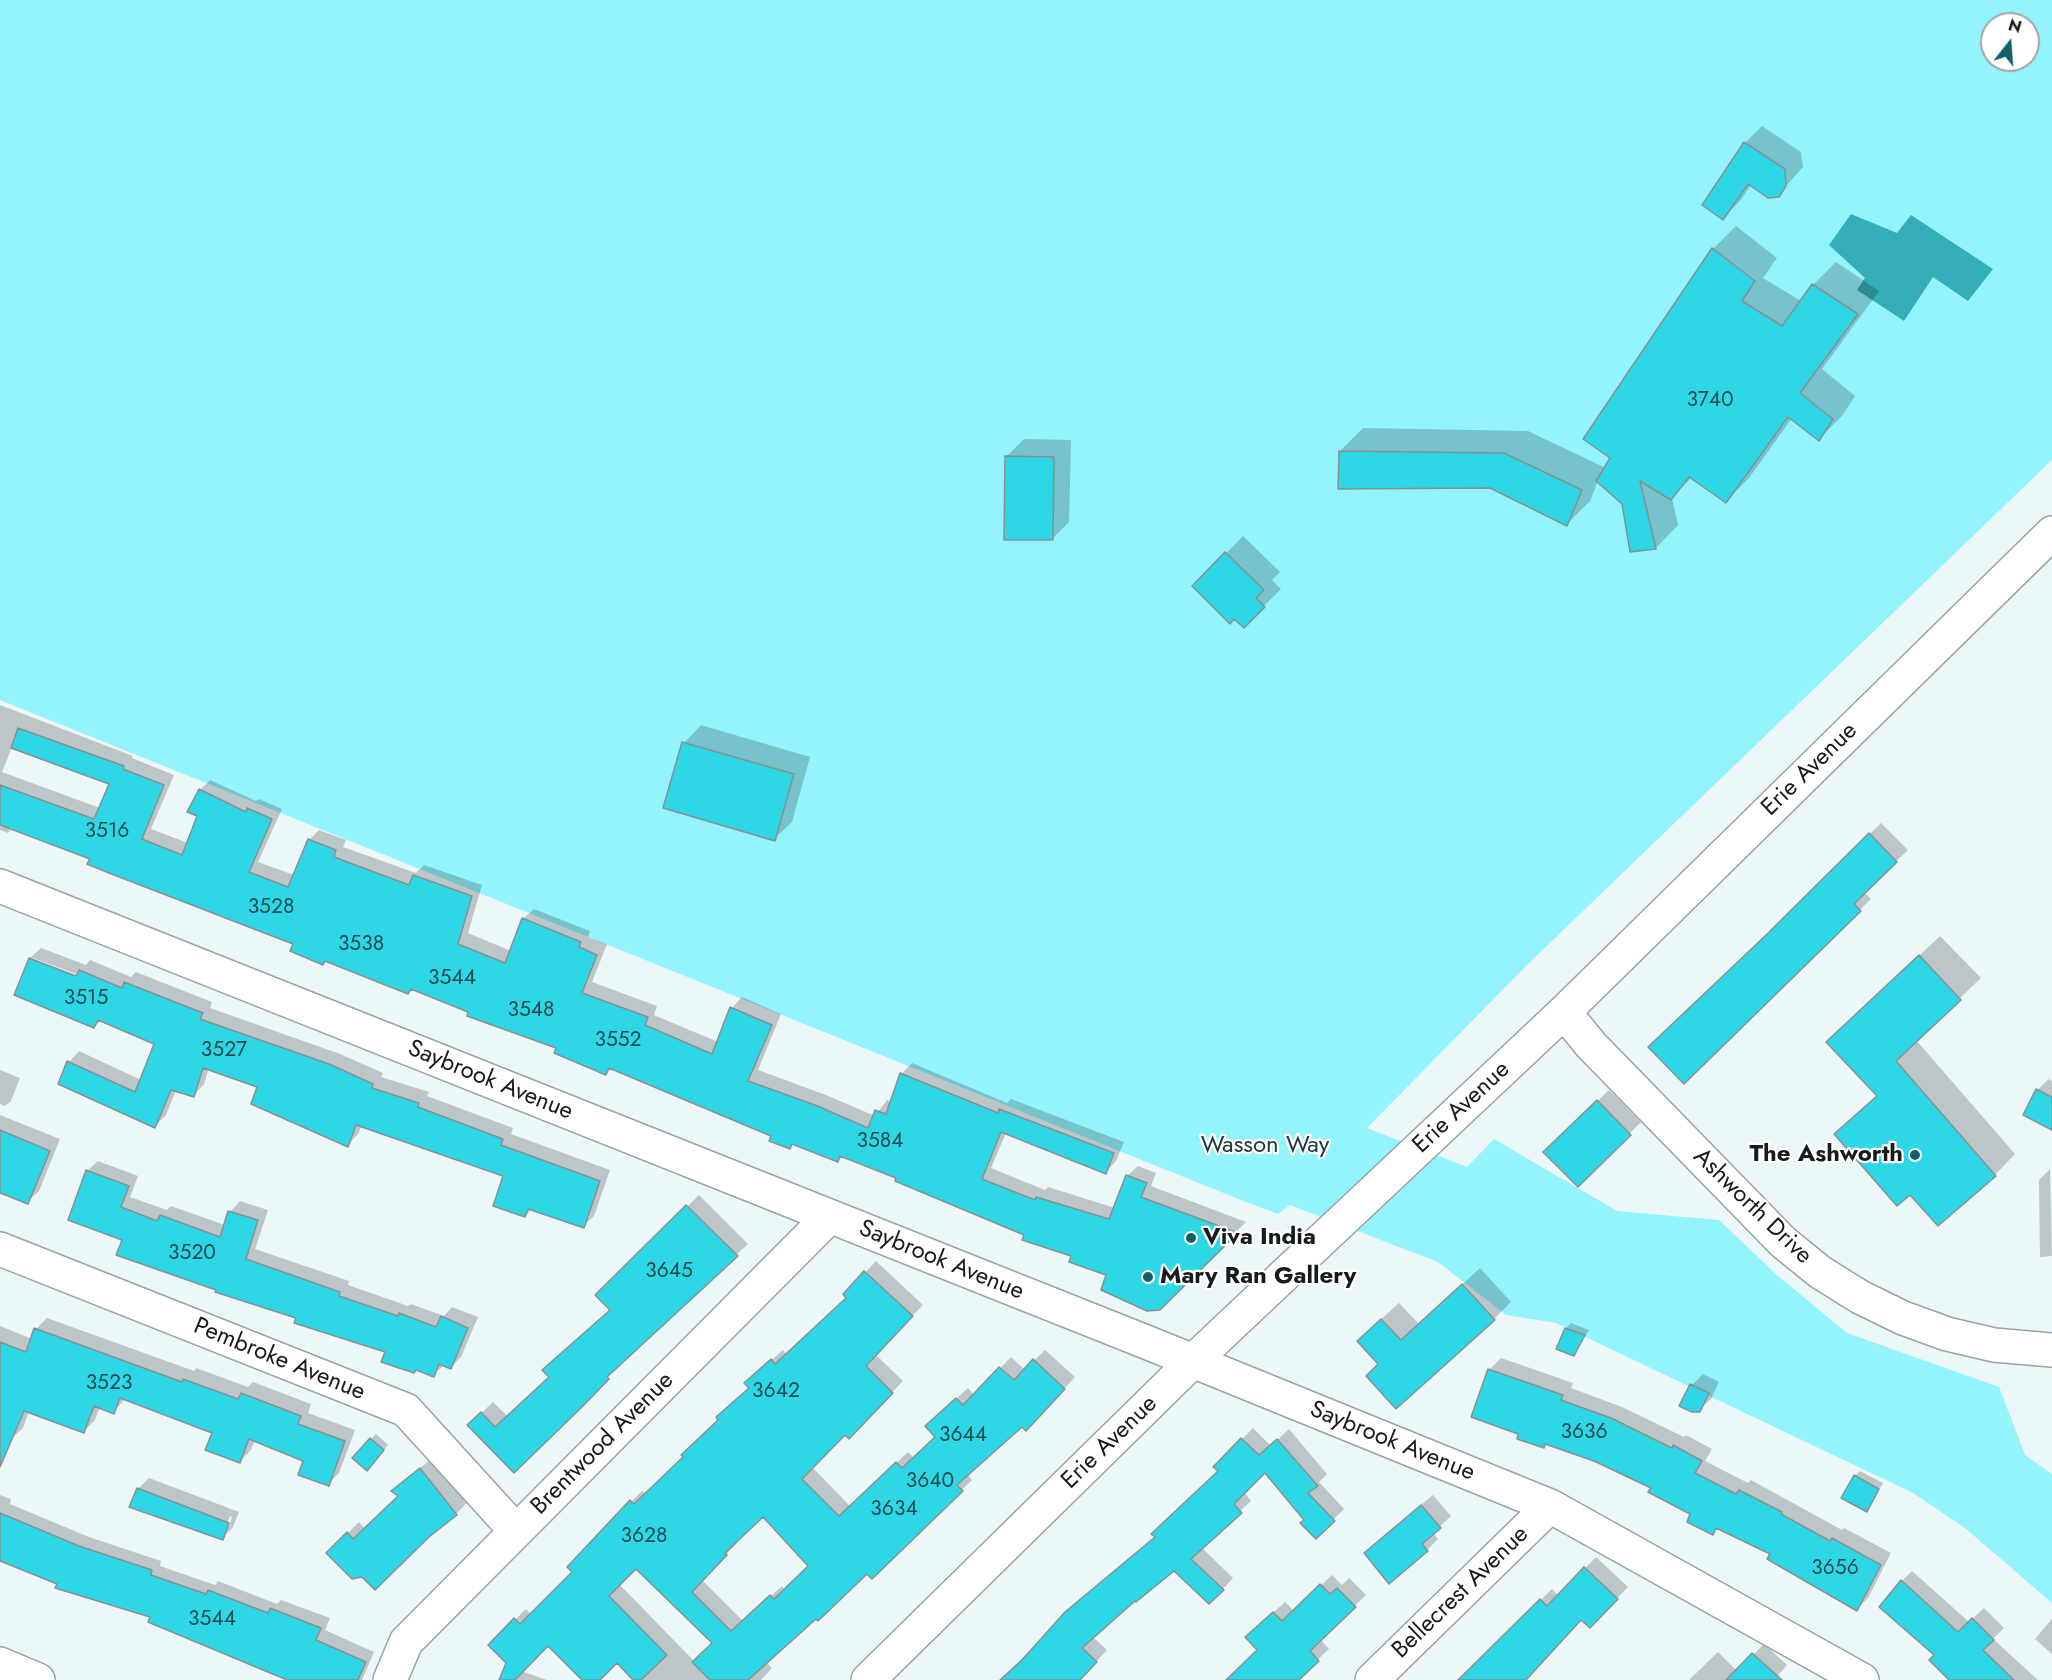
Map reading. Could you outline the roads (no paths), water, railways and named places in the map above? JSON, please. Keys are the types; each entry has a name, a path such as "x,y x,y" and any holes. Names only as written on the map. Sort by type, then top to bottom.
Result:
{"street":[{"name":"Erie Avenue","path":"868,1680 1193,1361 1564,1012 2052,533"},
{"name":"Saybrook Avenue","path":"0,885 1193,1361 1550,1506 1860,1679"},
{"name":"Ashworth Drive","path":"1564,1012 1591,1045 1783,1242 1820,1272 1860,1298 1903,1318 1947,1334 1994,1345 2052,1350"},
{"name":"Brentwood Avenue","path":"390,1680 406,1642 829,1217"},
{"name":"Pembroke Avenue","path":"0,1249 406,1410 516,1532"},
{"name":"Bellecrest Avenue","path":"1372,1680 1550,1506"},
{"path":"0,1664 38,1680"}],"place":[{"name":"The Ashworth","path":"1915,1155"},
{"name":"Viva India","path":"1191,1238"},
{"name":"Mary Ran Gallery","path":"1148,1277"}],"park label":[{"name":"Wasson Way","path":"1265,1146"}]}
